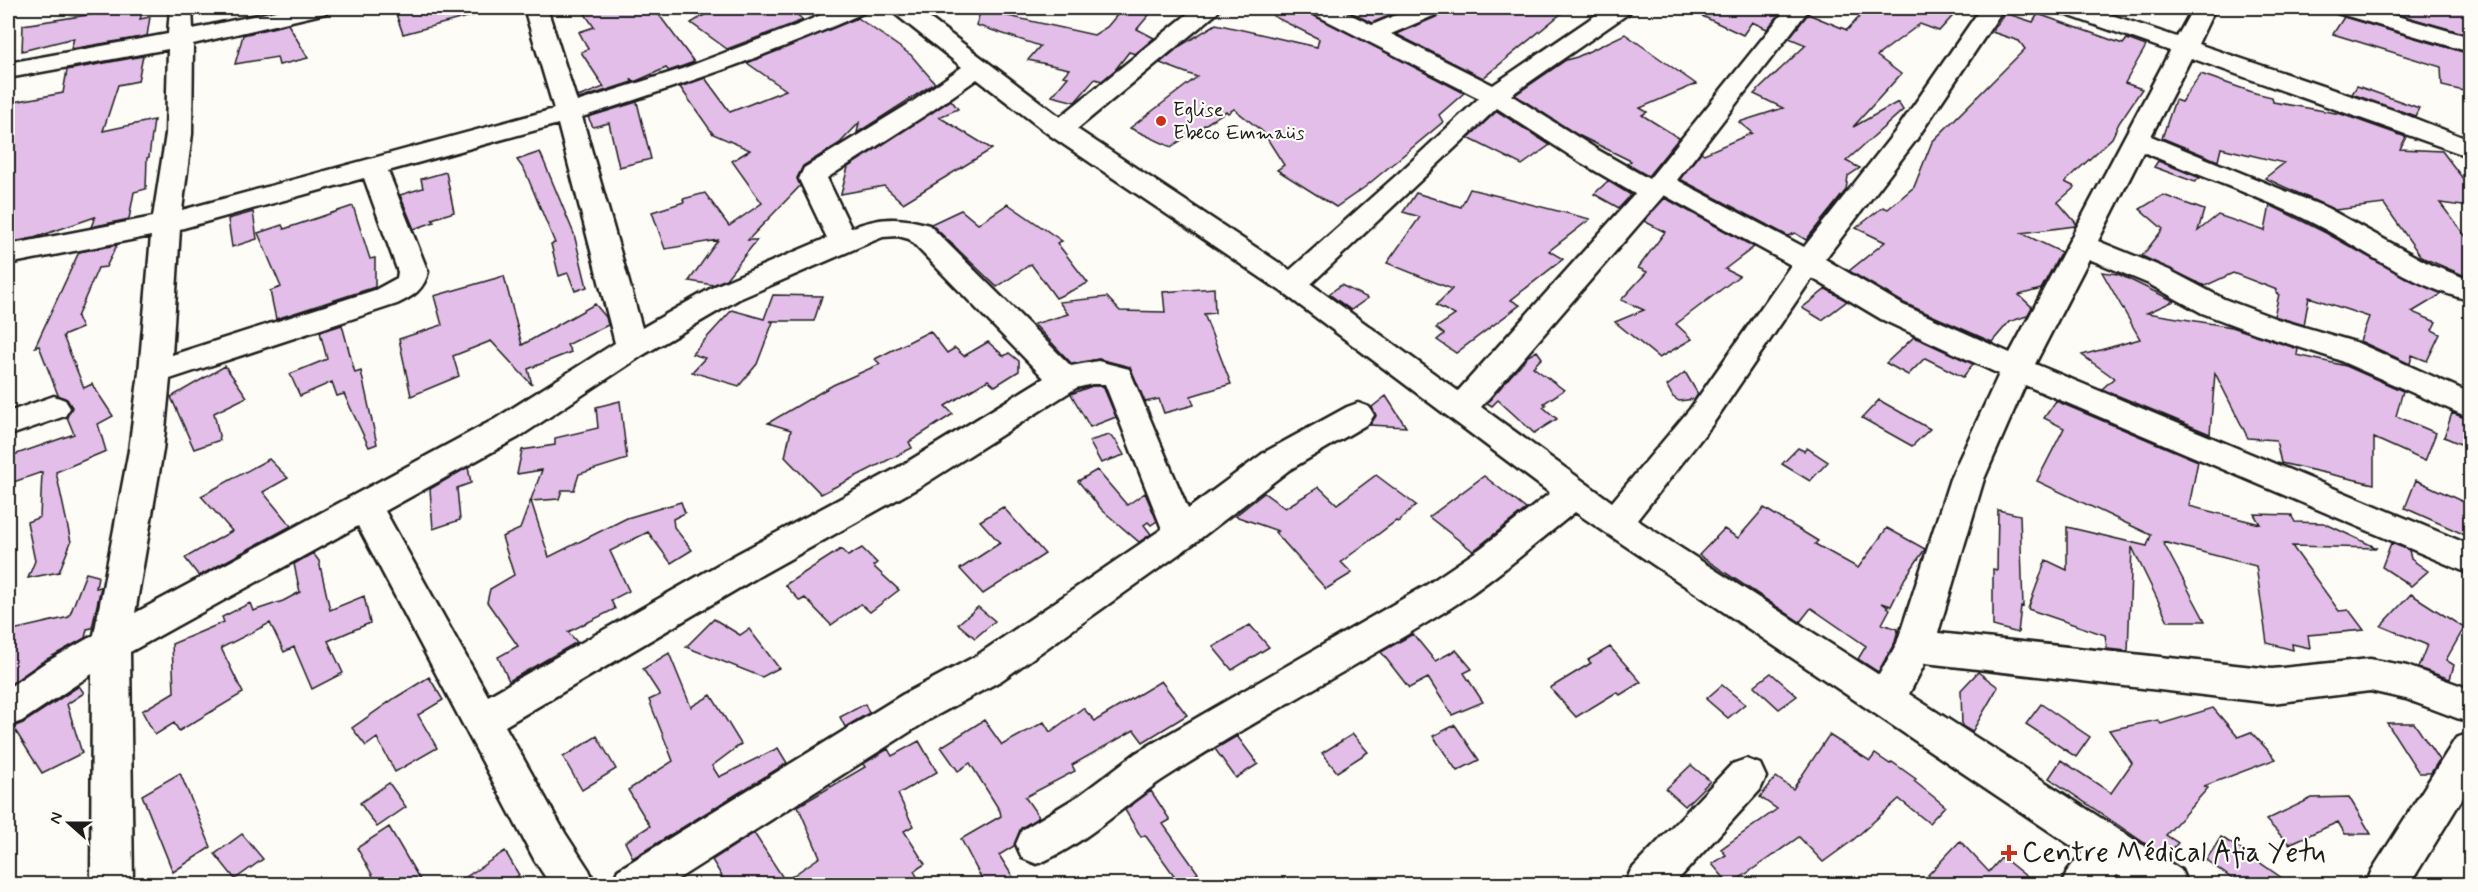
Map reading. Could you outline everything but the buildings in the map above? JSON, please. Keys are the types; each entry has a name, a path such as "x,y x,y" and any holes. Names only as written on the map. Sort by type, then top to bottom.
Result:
{"street":[{"path":"8,69 181,23 318,8"},
{"path":"535,8 568,113 632,347"},
{"path":"8,254 166,224 568,113 691,74 809,29 855,8"},
{"path":"1060,130 1209,8"},
{"path":"1320,8 1374,33 1497,97 1589,156 1808,262 1892,312 2017,369 2470,560"},
{"path":"1374,33 1432,8"},
{"path":"1292,285 1409,179 1508,84 1621,8"},
{"path":"1460,410 1656,187 1799,8"},
{"path":"1615,523 1701,417 1759,330 1808,262 1907,134 1993,8"},
{"path":"2069,8 2470,149"},
{"path":"1885,701 1915,646 1966,479 2017,369 2204,8"},
{"path":"2345,8 2470,45"},
{"path":"908,9 977,68 1060,130 1292,285 1615,523 2166,885"},
{"path":"112,885 111,644 146,450 155,372 166,224 179,134 181,23"},
{"path":"843,242 813,179 814,174 921,107 977,68"},
{"path":"2137,140 2317,214 2421,272 2470,290"},
{"path":"155,372 405,289 411,281 412,272 373,167"},
{"path":"8,709 56,676 111,644 507,428 632,347 728,292 888,224 906,226 919,232 1065,380"},
{"path":"2082,245 2159,277 2213,306 2266,326 2347,351 2470,406"},
{"path":"481,720 750,564 911,476 1065,380 1094,371 1106,372 1118,377 1181,534"},
{"path":"8,424 54,408"},
{"path":"633,885 916,707 989,668 1181,534 1277,461 1358,415"},
{"path":"1037,843 1094,808 1150,766 1438,597 1494,558 1574,494"},
{"path":"365,507 549,847 574,885"},
{"path":"1915,646 2272,686 2370,675 2407,683 2470,706"},
{"path":"2387,885 2470,751"},
{"path":"1646,885 1746,777"},
{"path":"2084,885 2112,849"}],"place":[{"name":"Eglise Ebeco Emmaüs","path":"1161,121"},
{"name":"Centre Médical Afia Yetu","path":"2009,853"}]}
